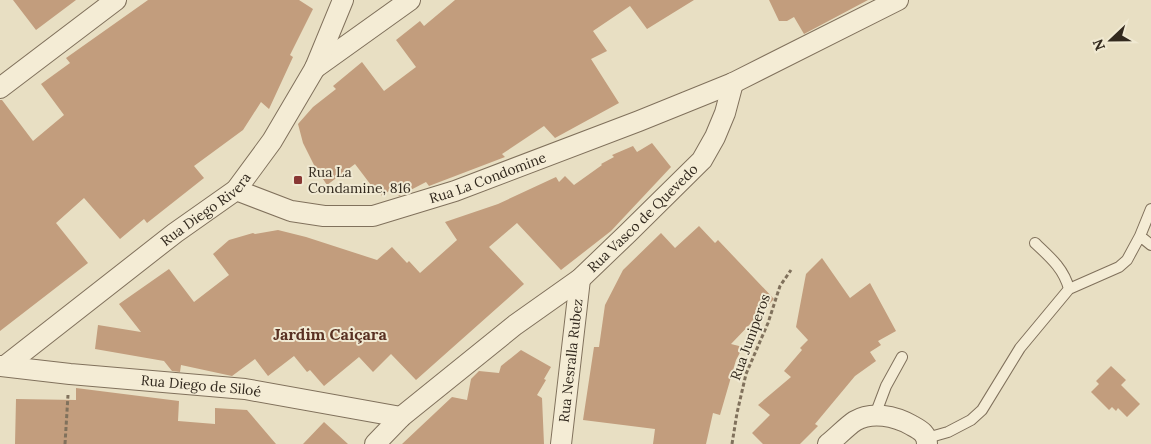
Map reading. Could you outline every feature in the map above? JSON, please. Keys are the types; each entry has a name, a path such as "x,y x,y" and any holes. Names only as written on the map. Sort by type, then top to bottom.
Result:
{"street":[{"path":"0,88 116,0"},
{"name":"Rua Diego Rivera","path":"2,366 175,233 236,190 272,142 314,68 343,0"},
{"path":"314,68 410,0"},
{"path":"732,83 898,0"},
{"name":"Rua La Condomine","path":"236,190 291,211 324,216 372,216 456,191 640,121 732,83"},
{"name":"Rua Vasco de Quevedo","path":"375,444 401,417 515,326 580,279 702,160 715,137 725,113 732,83"},
{"name":"Rua Nesralla Rubez","path":"561,444 580,279"},
{"name":"Rua Diego de Siloé","path":"2,366 70,374 245,389 401,417"},
{"path":"828,444 856,420 875,415 891,416 905,422 922,431 927,441"}],"lane":[{"path":"927,441 958,428 982,410 1020,348 1069,289 1118,267 1127,260 1140,236 1151,209"},
{"path":"1140,236 1151,245"},
{"path":"1035,243 1057,264 1066,278 1069,289"},
{"path":"875,415 886,386 902,357"}],"path":[{"name":"Rua Juniperos","path":"732,444 746,374 768,323 780,286 791,270"},
{"path":"65,444 70,374"}],"building":[{"path":"13,0 76,0 36,30"},
{"path":"148,0 299,0 313,9 290,55 293,57 269,109 261,102 243,130 194,166 204,178 147,223 144,219 120,239 84,198 56,223 88,263 0,331 0,100 2,100 33,141 64,115 41,84 70,63 66,58"},
{"path":"455,0 694,0 647,29 630,6 593,31 607,51 591,59 619,103 555,138 544,126 502,154 505,157 429,186 426,182 399,196 393,188 382,196 375,187 374,189 355,164 327,185 303,143 298,124 313,107 336,89 333,86 362,62 384,91 416,67 396,40 420,21 424,26"},
{"path":"769,0 868,0 804,34 794,17 787,21 779,21"},
{"path":"652,143 671,167 611,231 561,270 517,223 489,247 524,284 416,380 391,354 373,372 359,357 324,386 310,370 307,372 294,356 268,376 255,359 232,376 181,365 180,372 172,371 164,361 95,349 98,325 141,332 119,304 169,269 194,302 229,275 213,254 229,240 253,233 278,230 377,260 392,247 407,263 409,261 420,273 457,240 445,222 498,204 556,177 559,182 565,176 574,185 601,164 614,157 612,155 633,146 637,152"},
{"path":"699,226 715,243 718,240 774,299 731,344 743,347 736,360 720,415 713,413 706,444 653,444 655,429 583,420 594,347 599,347 605,305 623,270 661,233 675,248"},
{"path":"822,258 850,298 870,283 896,331 878,341 881,345 870,352 876,361 855,376 815,424 818,426 800,444 763,444 752,433 770,415 758,405 791,377 784,371 808,340 796,327 806,274"},
{"path":"521,350 551,367 537,395 542,398 544,444 402,444 452,397 467,400 471,379 479,371 499,373 501,366"},
{"path":"1111,366 1126,380 1121,385 1140,404 1127,417 1118,408 1116,411 1112,407 1109,410 1091,392 1099,384 1096,381"},
{"path":"76,388 179,401 178,421 215,424 215,408 247,410 276,444 15,444 16,399 76,400"},
{"path":"324,422 348,444 303,444"}],"place":[{"name":"Rua La Condamine, 816","path":"298,180"}],"district":[{"name":"Jardim Caiçara","path":"330,334"}]}
